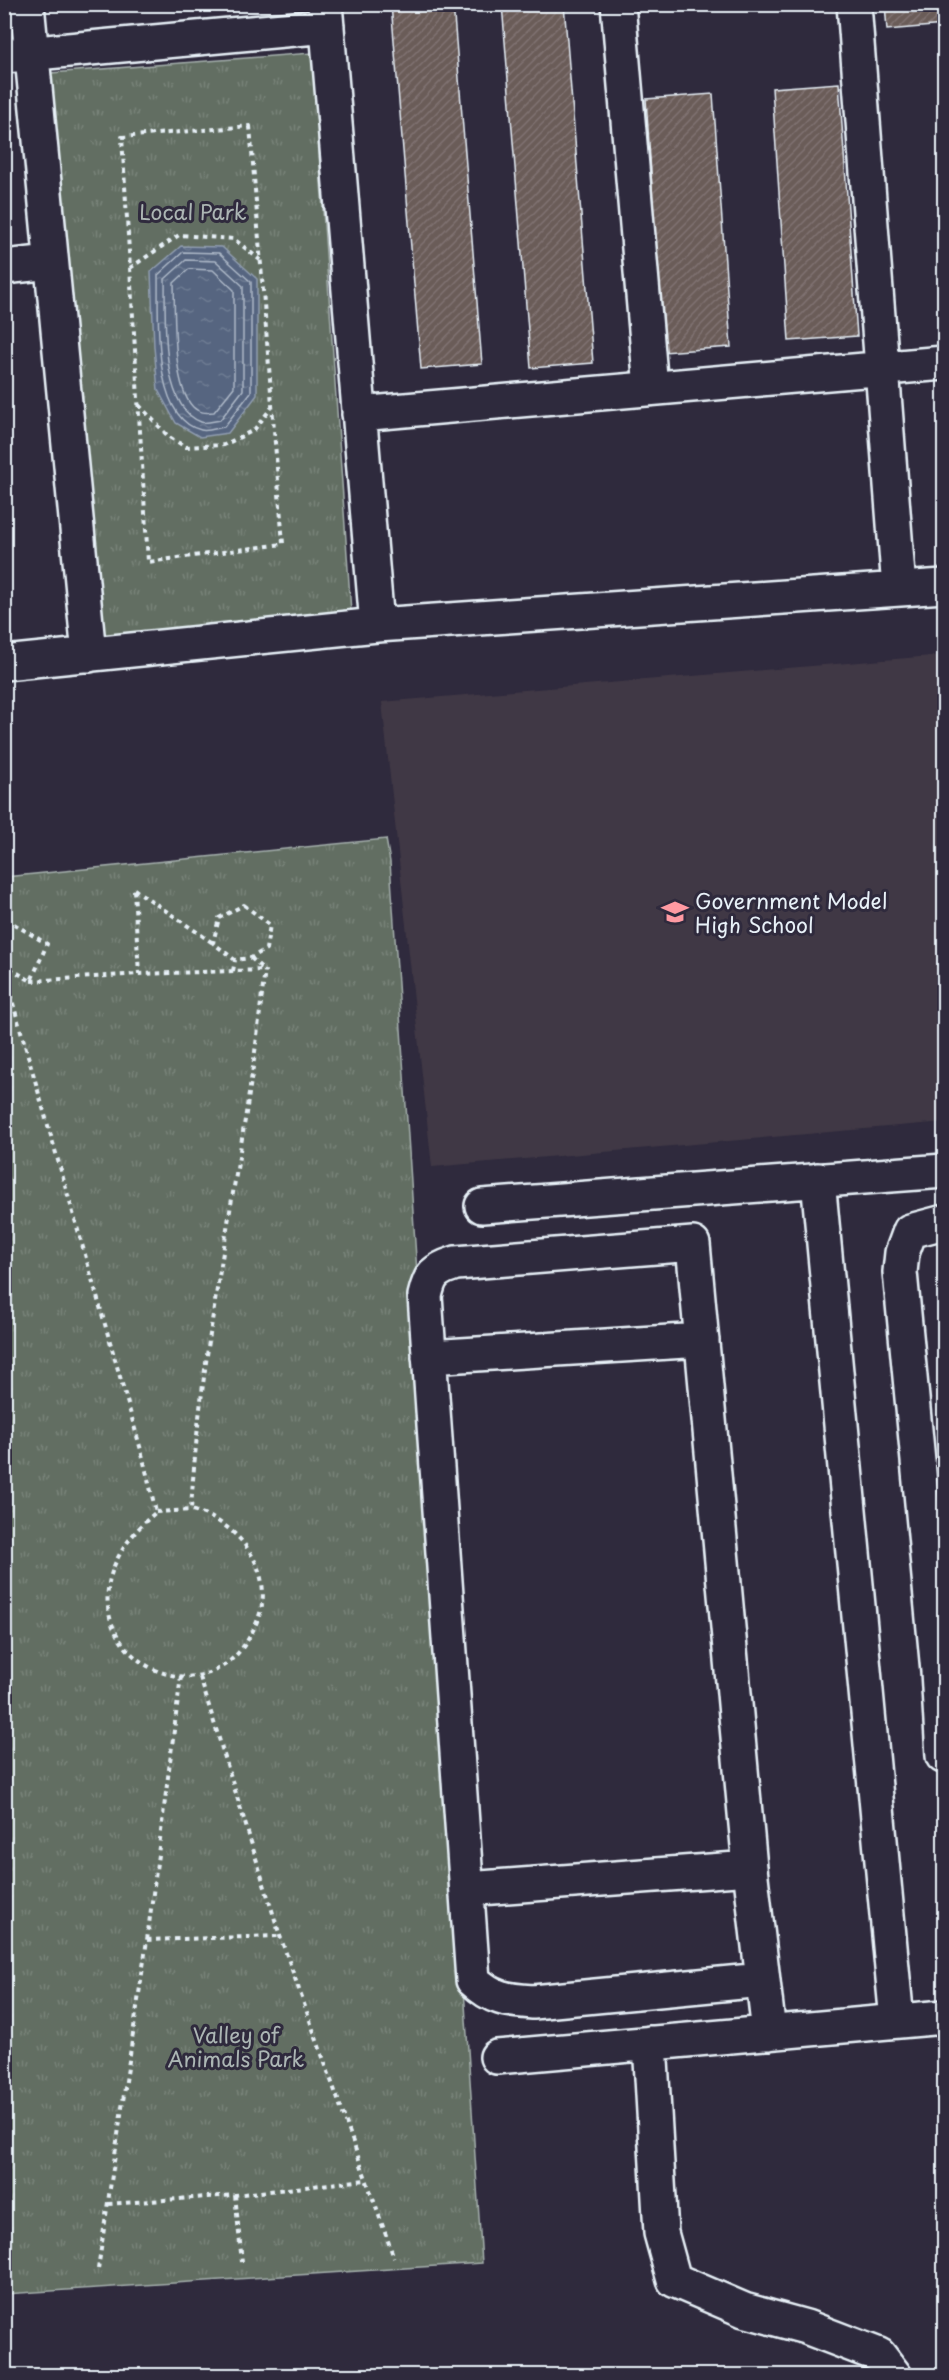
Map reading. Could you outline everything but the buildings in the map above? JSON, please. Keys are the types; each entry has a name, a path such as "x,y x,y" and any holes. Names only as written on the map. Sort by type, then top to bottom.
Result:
{"street":[{"path":"27,4 18,55 51,262 89,655"},
{"path":"618,4 651,388"},
{"path":"854,4 899,589"},
{"path":"18,55 326,15 377,625"},
{"path":"4,267 51,262"},
{"path":"359,414 945,363"},
{"path":"4,663 377,625 945,586"},
{"path":"482,1206 945,1171"},
{"path":"818,1180 897,2021"},
{"path":"945,1222 910,1231 902,1253 900,1272 941,1670 945,1756"},
{"path":"762,1980 532,2002 506,2000 487,1993 473,1980 425,1296 429,1278 441,1268 456,1263 693,1244 750,1868 769,2033"},
{"path":"429,1357 702,1340"},
{"path":"467,1889 750,1868"},
{"path":"497,2057 945,2017"},
{"path":"650,2043 661,2233 674,2280 744,2310 806,2327 879,2355 895,2376"}],"path":[{"path":"250,126 283,544 148,562 130,268 122,137 250,126"},
{"path":"130,268 179,235 234,239 261,260"},
{"path":"139,405 169,436 186,447 224,445 254,430 272,407"},
{"path":"139,974 134,889 235,960 251,958 266,949 270,925 244,905 219,918 213,943"},
{"path":"4,932 9,921 46,944 31,981"},
{"path":"251,958 265,970"},
{"path":"233,972 235,960"},
{"path":"4,965 31,981 139,974 265,970"},
{"path":"12,969 6,979 141,1450 156,1512"},
{"path":"191,1510 194,1448 250,1087 265,970"},
{"path":"191,1510 203,1512 238,1537 250,1552 259,1569 265,1599 256,1625 236,1656 201,1677 180,1677 158,1671 138,1660 116,1635 108,1608 107,1587 123,1547 137,1528 156,1512 191,1510"},
{"path":"98,2270 147,1940 180,1677"},
{"path":"201,1677 280,1936 394,2258"},
{"path":"147,1940 280,1936"},
{"path":"108,2204 235,2195 365,2180"},
{"path":"235,2195 242,2262"}],"shaded area":[{"name":"Government Model High School","path":"944,655 944,1122 432,1167 382,702"}],"green space":[{"name":"Local Park","path":"312,53 351,612 101,636 51,73"},
{"name":"Valley of Animals Park","path":"386,839 390,862 482,2263 5,2294 5,877"}],"water":[{"path":"181,246 222,247 257,279 257,395 228,433 200,437 176,423 158,390 151,272"}],"place":[{"name":"Government Model High School","path":"675,912"}]}
